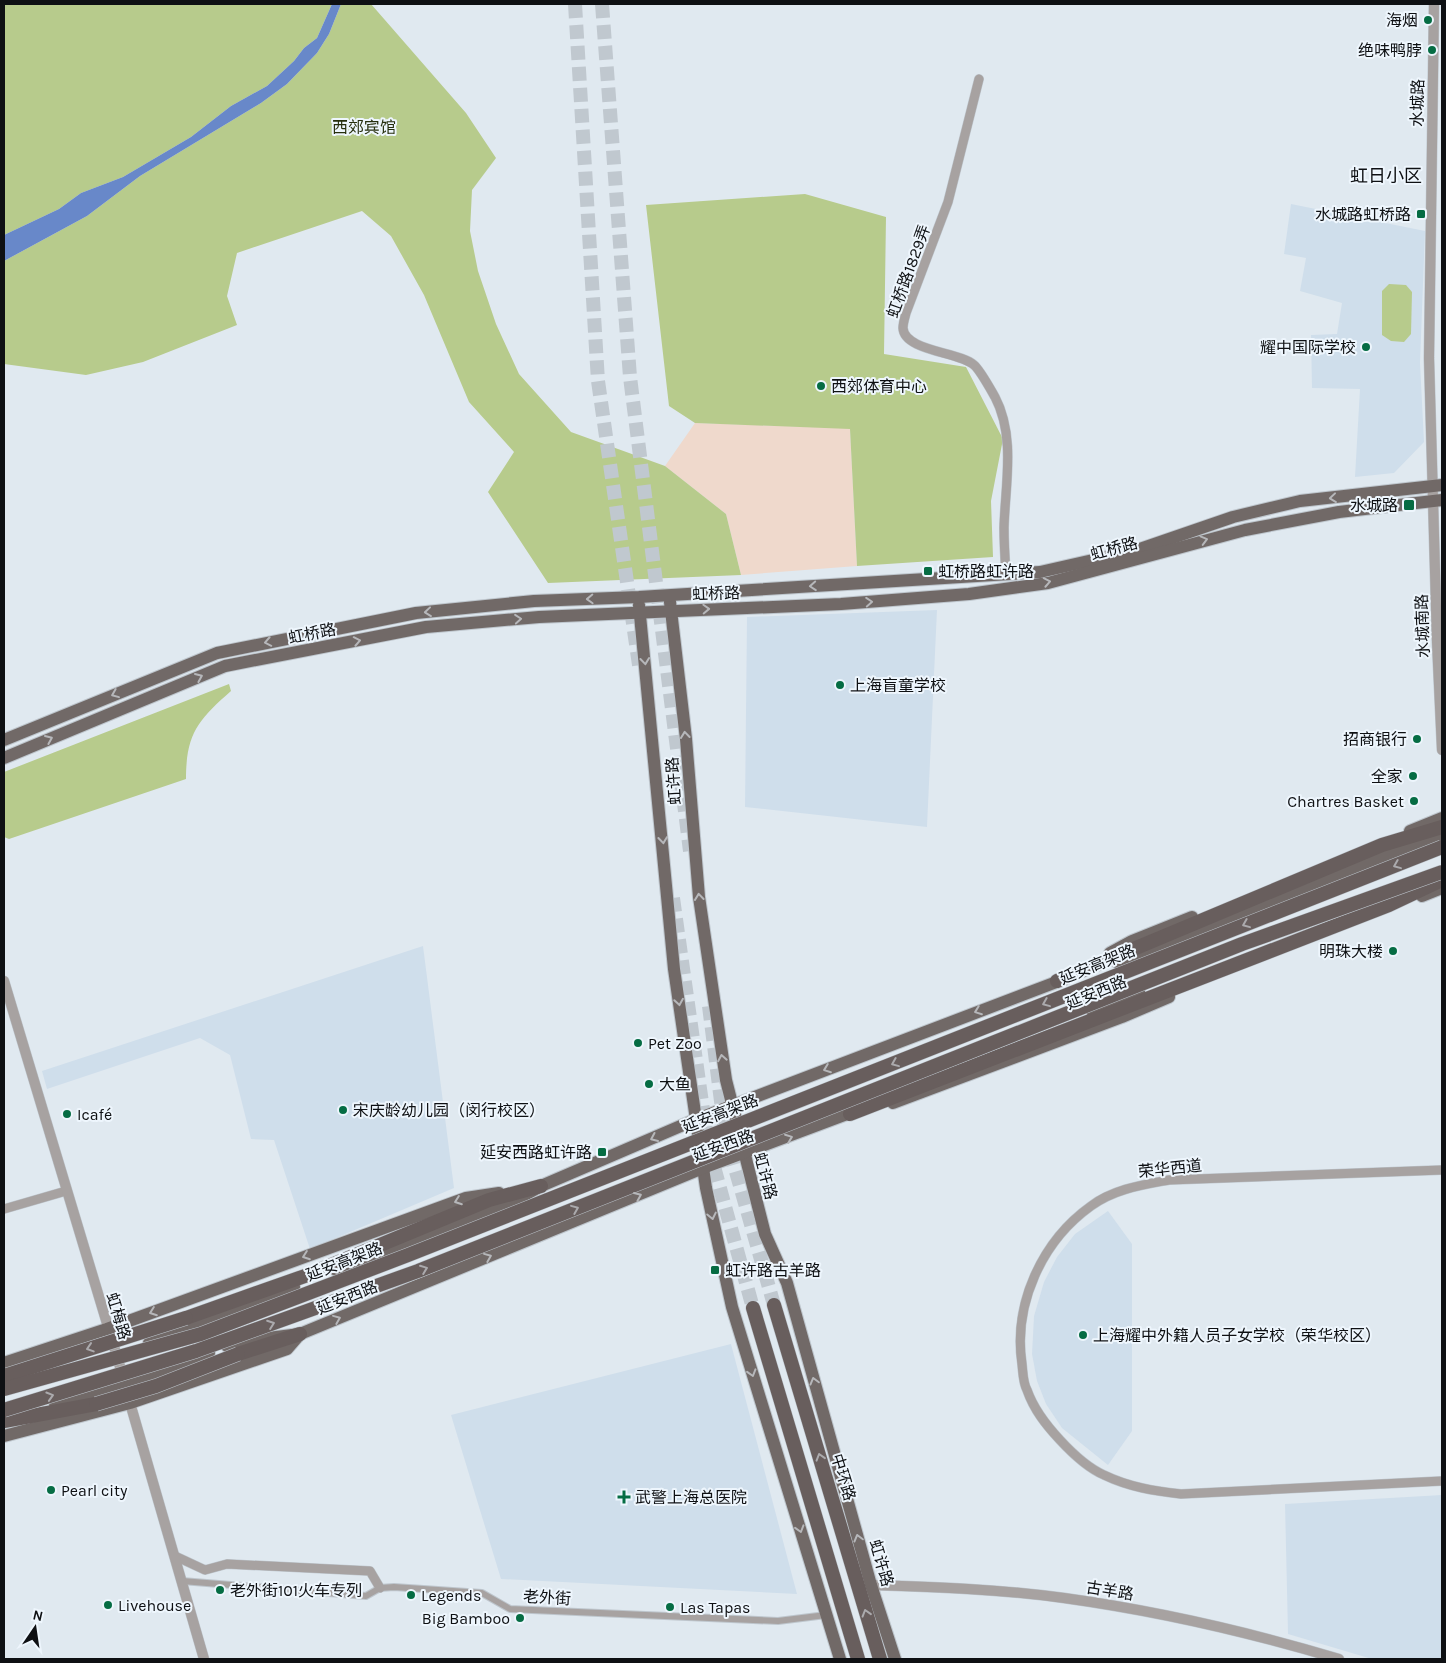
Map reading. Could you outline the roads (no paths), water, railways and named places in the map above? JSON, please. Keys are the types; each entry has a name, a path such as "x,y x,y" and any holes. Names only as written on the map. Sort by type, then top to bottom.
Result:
{"highway":[{"path":"1057,982 1382,846 1442,827"},
{"name":"延安高架路","path":"4,1388 191,1338 408,1255 1442,847"},
{"name":"延安高架路","path":"4,1410 196,1351 418,1271 1242,944 1442,871"},
{"path":"850,1114 1388,905 1442,880"},
{"path":"4,1376 186,1318 305,1276 489,1200 541,1186"},
{"name":"中环路","path":"774,1305 880,1659"},
{"path":"753,1308 858,1659"},
{"path":"4,1420 96,1404 156,1386 238,1354 300,1334"}],"main road":[{"name":"虹桥路","path":"4,740 217,652 416,613 534,601 638,597 1040,572 1136,550 1233,517 1300,501 1438,486"},
{"name":"虹桥路","path":"4,758 225,666 426,627 539,617 841,604 969,594 1048,583 1245,530 1339,512 1438,501"},
{"name":"虹许路","path":"669,595 686,739 700,906 715,1020 731,1106 768,1243 787,1283 871,1585 895,1659"},
{"name":"虹许路","path":"638,597 674,969 703,1168 732,1307 840,1659"},
{"path":"1057,982 1132,941 1442,818"},
{"name":"延安西路","path":"4,1388 116,1356 512,1202 541,1186 696,1118 1057,982 1137,955 1442,834"},
{"name":"延安西路","path":"4,1420 125,1385 237,1342 300,1334 703,1168 743,1155 850,1114 907,1083 1442,871"},
{"path":"850,1114 912,1098 1122,1017 1270,953 1442,888"},
{"path":"4,1363 107,1328 466,1198 541,1186"},
{"path":"4,1436 151,1396 287,1349 300,1334"},
{"path":"125,1385 151,1396"}],"street":[{"name":"水城路","path":"1434,4 1429,358 1438,501"},
{"name":"虹桥路1829弄","path":"979,78 948,202 912,303 906,313 903,328 905,336 918,344 956,356 974,365 995,398 1007,435 1004,528 1006,574"},
{"name":"水城南路","path":"1438,501 1437,642 1442,750"},
{"name":"虹梅路","path":"4,981 125,1385 204,1659"},
{"name":"荣华西道","path":"1442,1170 1169,1180 1129,1188 1092,1205 1065,1228 1046,1254 1032,1282 1022,1314 1020,1352 1026,1388 1040,1419 1070,1451 1102,1474 1141,1489 1181,1494 1442,1481"},
{"path":"4,1209 66,1191"},
{"path":"175,1556 205,1570 227,1564 370,1571 380,1588"},
{"name":"老外街","path":"182,1581 366,1596 380,1588 482,1594 510,1609 778,1621 826,1616"},
{"name":"古羊路","path":"871,1585 1009,1592 1118,1606 1220,1626 1339,1659"}],"water":[{"path":"332,4 341,4 329,34 317,53 287,84 261,103 140,176 87,216 4,261 4,235 59,209 81,193 123,177 191,137 231,106 267,86 294,61 304,48 317,38"}],"tunnel":[{"path":"575,4 598,381 640,672"},
{"path":"602,4 630,377 690,851"},
{"path":"673,898 708,1145 753,1308"},
{"path":"709,1006 725,1133 774,1305"}],"place":[{"name":"海烟","path":"1428,20"},
{"name":"绝味鸭脖","path":"1432,50"},
{"name":"水城路虹桥路","path":"1421,214"},
{"name":"耀中国际学校","path":"1366,347"},
{"name":"西郊体育中心","path":"821,386"},
{"name":"水城路","path":"1409,505"},
{"name":"虹桥路虹许路","path":"928,571"},
{"name":"上海盲童学校","path":"840,685"},
{"name":"招商银行","path":"1417,739"},
{"name":"全家","path":"1413,776"},
{"name":"Chartres Basket","path":"1414,801"},
{"name":"明珠大楼","path":"1393,951"},
{"name":"Pet Zoo","path":"638,1043"},
{"name":"大鱼","path":"649,1084"},
{"name":"宋庆龄幼儿园（闵行校区）","path":"343,1110"},
{"name":"Icafé","path":"67,1114"},
{"name":"延安西路虹许路","path":"602,1152"},
{"name":"虹许路古羊路","path":"715,1270"},
{"name":"上海耀中外籍人员子女学校（荣华校区）","path":"1083,1335"},
{"name":"Pearl city","path":"51,1490"},
{"name":"武警上海总医院","path":"624,1497"},
{"name":"老外街101火车专列","path":"220,1590"},
{"name":"Legends","path":"411,1595"},
{"name":"Livehouse","path":"108,1605"},
{"name":"Las Tapas","path":"670,1607"},
{"name":"Big Bamboo","path":"520,1618"}],"district":[{"name":"虹日小区","path":"1386,176"}],"park label":[{"name":"西郊宾馆","path":"364,127"}]}
